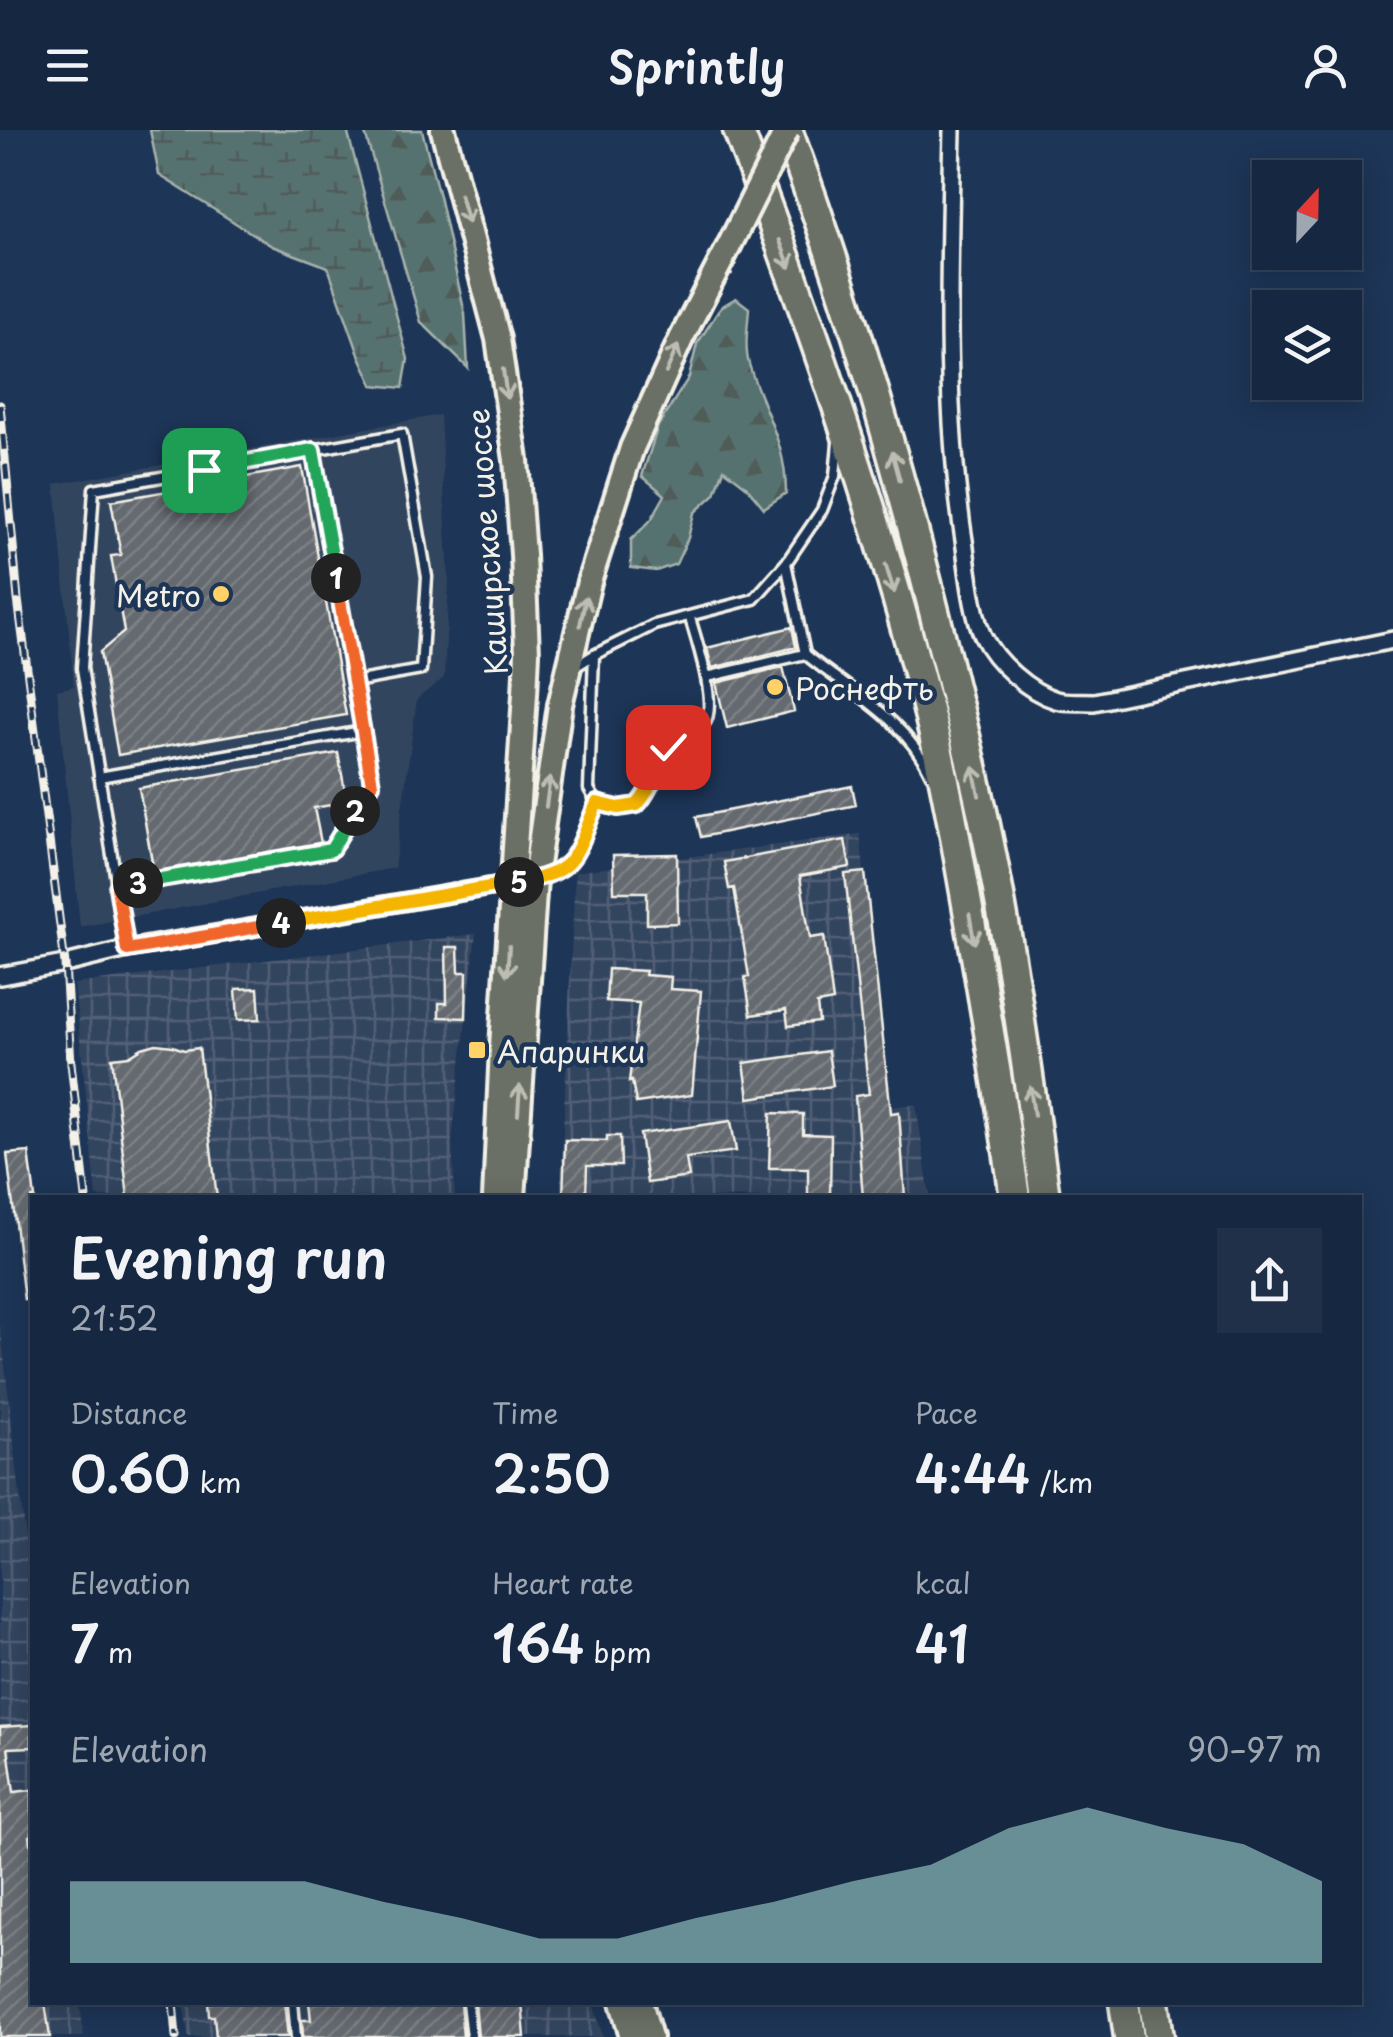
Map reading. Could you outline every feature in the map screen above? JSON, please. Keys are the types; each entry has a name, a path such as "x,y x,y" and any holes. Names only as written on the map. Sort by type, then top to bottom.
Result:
{"highway":[{"path":"738,130 841,419 926,701 960,867 1015,1195"},
{"path":"787,130 883,419 972,760 1001,905 1045,1195"},
{"path":"1124,2005 1129,2037"},
{"path":"1154,2005 1159,2037"}],"main road":[{"name":"Каширское шоссе","path":"443,130 498,339 523,555 527,653 524,881 495,1195"},
{"path":"513,1195 524,881 589,582 632,448 681,339 787,130"},
{"path":"525,694 528,710 540,719 554,714 560,705"},
{"path":"623,2005 632,2037"},
{"path":"641,2005 650,2037"}],"street":[{"path":"952,130 950,400 961,524 983,636 1006,667 1033,690 1059,701 1094,702 1393,640"},
{"path":"0,976 524,881"}],"lane":[{"path":"570,670 654,626 754,598 786,563 822,510 835,476 841,419"},
{"path":"127,950 82,668 94,488 402,434 427,577 420,670 354,682"},
{"path":"117,887 331,850 372,784 313,450"},
{"path":"786,563 805,654 892,719 908,736 938,792 960,867"},
{"path":"594,655 589,789 597,803 618,808 637,805 645,797 668,747 708,720 706,678 690,618"},
{"path":"706,678 805,654"},
{"path":"99,777 363,730"},
{"path":"524,881 558,872 574,859 597,803"},
{"path":"293,2005 296,2037"},
{"path":"468,2005 471,2037"}],"shaded area":[{"path":"440,415 449,582 444,678 417,699 394,868 80,927 57,690 74,686 55,484"},
{"path":"860,834 891,1107 916,1104 930,1195 560,1195 575,872"},
{"path":"476,934 452,1140 455,1195 97,1195 74,984"},
{"path":"0,1323 30,1581 30,2005 80,2005 84,2037 0,2037"},
{"path":"184,2005 594,2005 603,2037 188,2037"}],"green space":[{"path":"150,130 347,130 408,359 403,388 373,385 328,267 272,246 159,175"},
{"path":"364,130 422,130 465,314 468,368 421,322"},
{"path":"736,298 749,308 748,357 778,442 786,493 764,508 746,486 724,469 715,494 694,513 676,564 656,571 631,568 631,540 651,520 665,495 642,476 658,426 689,377 697,344 721,307"}],"building":[{"name":"Metro","path":"302,467 346,715 118,755 100,652 124,632 111,556 121,555 111,501"},
{"path":"792,627 796,647 712,668 707,648"},
{"path":"783,667 794,711 727,728 716,683"},
{"path":"338,753 347,802 314,808 321,843 154,873 139,788"},
{"path":"852,786 856,805 701,837 696,817"},
{"path":"845,840 850,867 800,876 810,938 824,936 833,1001 817,1004 819,1022 788,1026 786,1010 751,1015 745,977 749,977 734,888 729,889 724,862"},
{"path":"677,854 678,923 647,924 647,892 614,892 613,855"},
{"path":"865,872 891,1113 899,1112 905,1195 863,1195 855,1096 869,1094 845,874"},
{"path":"446,947 458,947 459,972 467,972 466,1018 439,1017 439,1003 447,1003"},
{"path":"608,969 646,971 645,975 671,977 670,989 701,991 692,1095 636,1103 632,1081 629,1082 639,1003 606,1001"},
{"path":"258,988 260,1019 238,1020 236,989"},
{"path":"156,1044 184,1050 199,1048 217,1195 128,1195 112,1058 129,1056"},
{"path":"828,1051 833,1086 749,1098 744,1063"},
{"path":"771,1113 803,1114 803,1134 831,1135 830,1195 808,1195 808,1168 769,1168"},
{"path":"731,1121 736,1151 686,1158 689,1177 647,1183 640,1134"},
{"path":"607,1136 620,1136 621,1166 587,1166 586,1195 563,1195 565,1140 607,1141"},
{"path":"29,1152 35,1195 30,1195 30,1300 24,1300 7,1154"},
{"path":"30,1725 30,1747 8,1748 14,1792 30,1790 30,2005 45,2005 50,2037 0,2037 0,1727"},
{"path":"208,2005 284,2005 288,2037 216,2037 214,2016 209,2016"},
{"path":"309,2005 460,2005 463,2037 303,2037 302,2020 311,2020"},
{"path":"475,2005 522,2005 525,2037 478,2037"}],"railway":[{"path":"0,405 18,599 65,964 86,1195"},
{"path":"173,2005 176,2037"}],"place":[{"name":"Metro","path":"221,594"},
{"name":"Роснефть","path":"775,687"},
{"name":"Апаринки","path":"477,1050"}],"route":[{"path":"204,470 313,450 372,784 331,850 117,887 127,950 536,880 558,872 574,859 597,803 618,808 637,805 649,791 668,747"}]}
